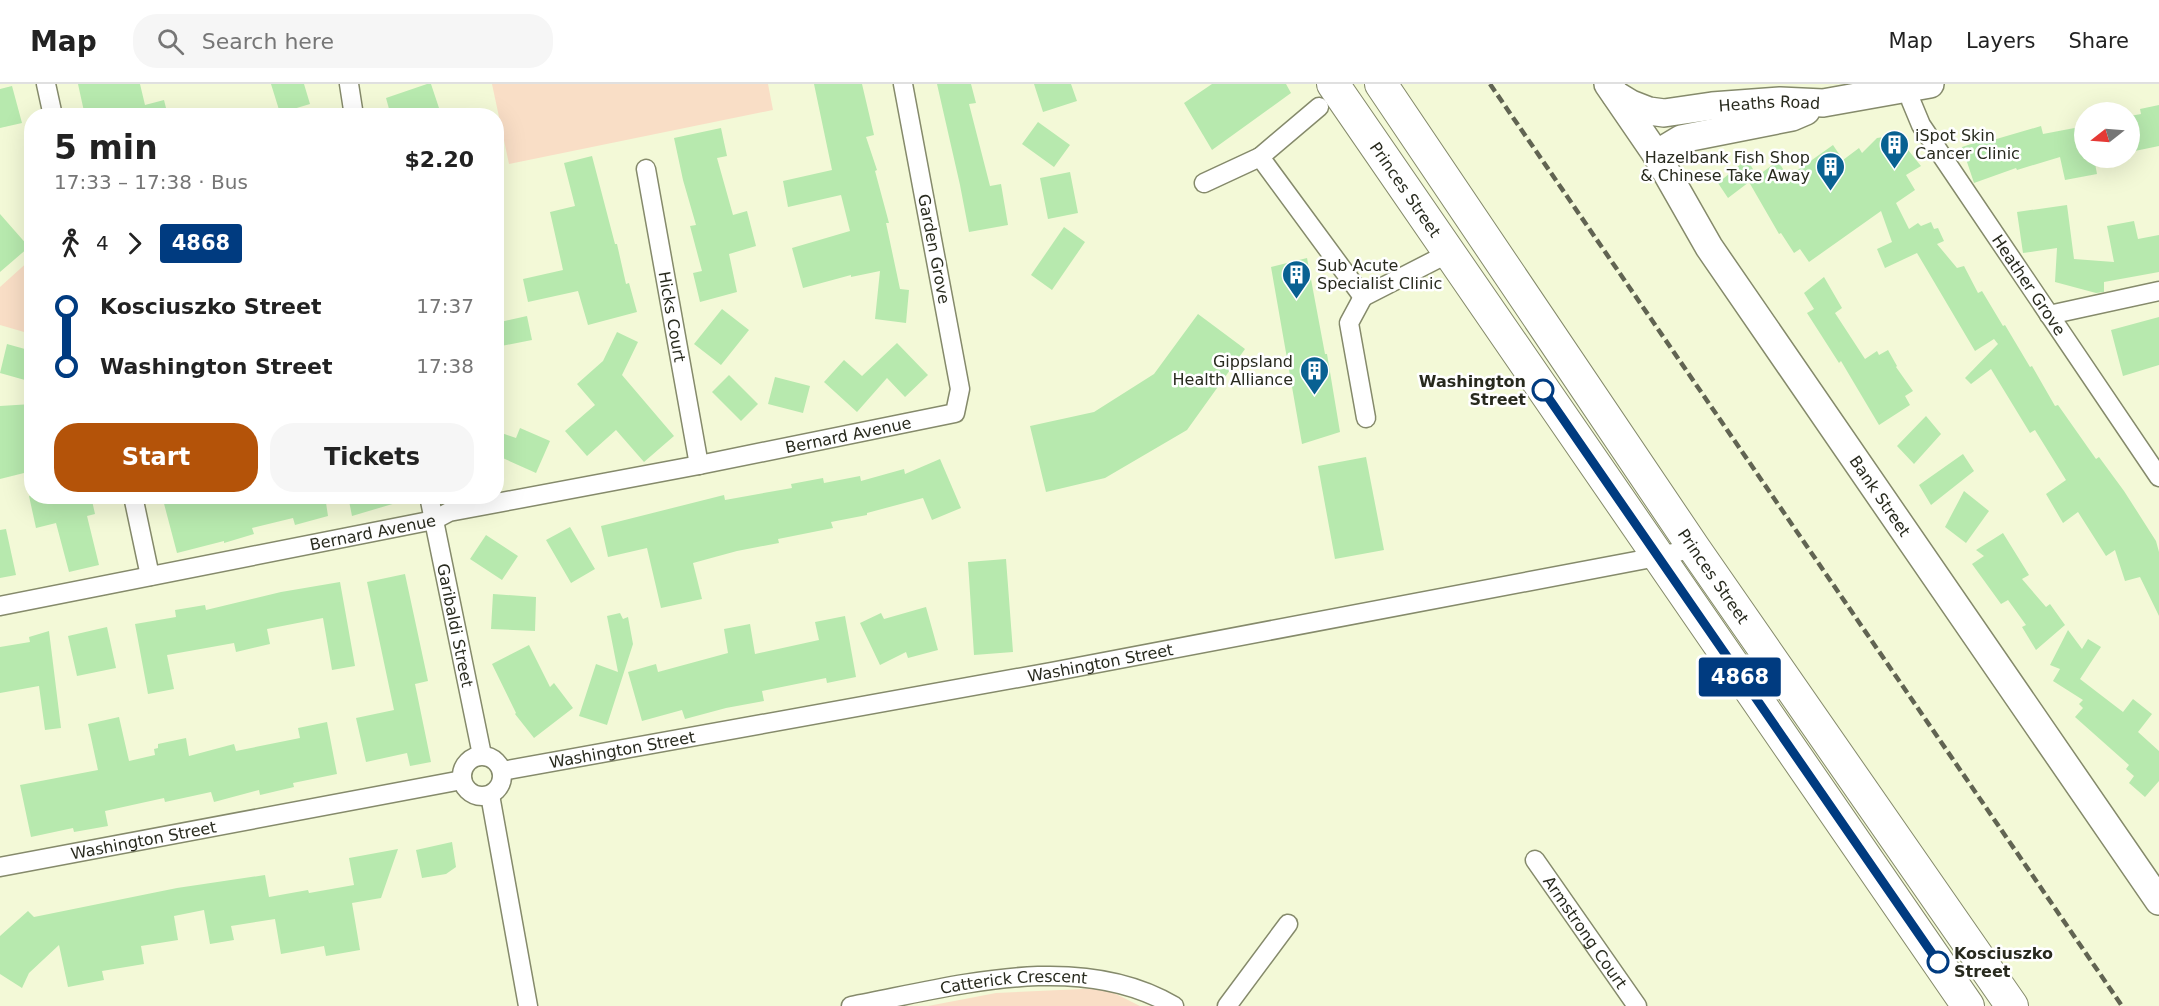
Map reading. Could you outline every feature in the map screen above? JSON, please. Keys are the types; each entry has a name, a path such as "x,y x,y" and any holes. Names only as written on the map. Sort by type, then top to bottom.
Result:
{"highway":[{"name":"Princes Street","path":"1380,84 1694,548 2012,1006"},
{"name":"Princes Street","path":"1326,96 1449,253 1968,1006"}],"main road":[{"path":"1588,84 1644,147 1664,113"},
{"path":"1823,103 1917,85"},
{"name":"Bank Street","path":"1612,89 1644,147 1709,247 2158,895"},
{"name":"Heaths Road","path":"1612,89 1631,104 1649,111 1664,113 1712,106 1780,101 1823,103"},
{"name":"Heaths Road","path":"1644,147 1792,117 1823,103"}],"street":[{"path":"46,84 50,108"},
{"path":"349,84 353,108"},
{"name":"Garden Grove","path":"903,84 960,389 955,413"},
{"name":"Heather Grove","path":"1917,85 1911,101 1921,125 2159,477"},
{"path":"1204,183 1260,157 1326,96"},
{"path":"1260,157 1363,297"},
{"name":"Hicks Court","path":"646,169 699,465"},
{"path":"1366,418 1349,323 1363,297 1449,253"},
{"path":"2049,315 2159,291"},
{"name":"Bernard Avenue","path":"504,502 955,413"},
{"path":"135,504 150,576"},
{"name":"Garibaldi Street","path":"431,504 482,755"},
{"name":"Bernard Avenue","path":"0,606 434,520 449,512 492,504"},
{"name":"Washington Street","path":"502,771 1052,672 1657,557 1694,548"},
{"path":"482,755 495,759 502,771 501,785 490,795 484,796 470,792 462,780 464,766 475,756 482,755"},
{"name":"Washington Street","path":"0,867 462,780"},
{"path":"490,795 528,1006"},
{"name":"Armstrong Court","path":"1535,860 1637,1006"},
{"path":"1227,1006 1288,924"},
{"name":"Catterick Crescent","path":"851,1006 999,979 1055,975 1107,980 1162,999 1174,1006"}],"shaded area":[{"path":"492,84 768,84 773,110 509,164 504,140 504,108 497,108"},
{"path":"24,265 24,332 0,325 0,287"},
{"path":"1104,988 1140,1006 928,1006 996,993"}],"building":[{"path":"78,84 140,84 145,105 164,100 166,108 83,108"},
{"path":"271,84 304,84 310,104 297,108 278,108"},
{"path":"431,84 439,108 389,108 386,98"},
{"path":"814,84 862,84 874,135 866,137 877,170 875,171 889,223 886,223 900,289 909,290 906,323 875,319 880,271 851,277 851,275 803,288 792,248 850,231 841,195 788,207 783,181 832,170"},
{"path":"937,84 971,84 976,103 969,104 990,186 1001,184 1008,225 969,232"},
{"path":"1034,84 1071,84 1077,101 1043,112"},
{"path":"1212,84 1286,84 1291,93 1212,150 1184,103"},
{"path":"12,86 22,123 0,128 0,89"},
{"path":"2159,105 2159,146 2140,150 2140,109"},
{"path":"1038,122 1070,145 1054,167 1022,144"},
{"path":"2041,126 2043,134 2074,128 2074,168 2096,168 2097,174 2065,180 2060,157 2017,170 2016,168 1974,183 1962,147 1992,137 1993,140"},
{"path":"721,128 727,156 717,158 733,215 747,211 756,246 729,254 737,292 700,302 693,273 702,271 690,226 696,225 674,138"},
{"path":"1896,135 1921,166 1906,175 1915,190 1896,203 1909,229 1918,223 1921,226 1931,222 1934,229 1938,228 1944,241 1937,244 1957,268 1964,266 1978,293 1982,291 2030,367 2032,366 2055,406 2058,405 2096,459 2099,457 2124,491 2156,541 2159,552 2159,616 2140,577 2125,581 2115,550 2106,556 2078,512 2063,523 2046,494 2066,480 2035,430 2030,433 1991,369 1971,384 1965,378 1998,344 1994,339 1975,351 1917,253 1885,268 1877,249 1892,242 1881,211 1809,262 1800,249 1794,253 1781,233 1779,234 1749,182 1778,161 1788,177 1833,145 1843,160 1859,148 1862,153 1877,138"},
{"path":"592,156 626,284 629,283 637,312 588,325 578,291 528,302 523,279 563,270 550,212 575,206 564,163"},
{"path":"1747,159 1757,176 1728,198 1718,183"},
{"path":"1070,172 1078,213 1048,219 1040,178"},
{"path":"2067,205 2074,259 2114,262 2107,226 2134,221 2138,239 2159,235 2159,272 2104,282 2104,292 2096,293 2055,282 2057,248 2023,253 2017,212"},
{"path":"0,214 24,241 24,251 0,272"},
{"path":"1064,227 1085,242 1052,290 1031,275"},
{"path":"1307,258 1340,432 1302,444 1271,267"},
{"path":"1824,277 1842,308 1835,313 1865,359 1877,351 1879,355 1888,350 1896,367 1913,391 1905,396 1910,405 1879,425 1841,361 1839,363 1807,313 1814,309 1804,293"},
{"path":"722,309 749,330 721,365 694,344"},
{"path":"1198,314 1245,349 1187,430 1105,478 1046,492 1030,426 1094,412 1154,374"},
{"path":"527,316 532,340 504,345 504,321"},
{"path":"2159,317 2159,365 2123,376 2111,330"},
{"path":"617,332 638,342 622,375 674,436 644,462 616,430 587,456 565,431 595,405 577,384 603,361"},
{"path":"897,343 928,375 905,397 887,378 857,412 824,382 844,360 862,376"},
{"path":"7,344 24,349 24,380 0,373"},
{"path":"729,375 758,404 741,421 712,392"},
{"path":"775,377 810,386 803,413 768,404"},
{"path":"24,404 24,473 0,479 0,406"},
{"path":"1926,416 1941,434 1914,464 1897,446"},
{"path":"520,428 550,441 536,473 504,459 504,434 516,438"},
{"path":"1963,454 1974,471 1931,505 1919,485"},
{"path":"1366,457 1384,550 1335,559 1318,466"},
{"path":"940,459 961,508 932,520 923,498 867,513 867,515 831,522 833,528 778,539 779,543 693,563 702,599 661,608 647,548 608,557 601,526 724,495 725,500 792,488 791,484 823,478 824,483 860,476 861,481 904,469 905,474"},
{"path":"1964,491 1989,511 1966,543 1945,527"},
{"path":"31,504 93,504 95,514 87,516 99,565 69,572 56,523 36,528"},
{"path":"164,504 326,504 328,516 295,525 293,518 252,528 254,534 177,553"},
{"path":"350,504 392,504 352,516"},
{"path":"570,527 595,569 571,583 546,540"},
{"path":"6,529 16,575 0,578 0,530"},
{"path":"2003,533 2029,575 2022,579 2046,607 2050,604 2065,625 2036,650 2022,627 2026,625 2008,600 2001,604 1972,564 1984,556 1976,550"},
{"path":"486,535 518,556 502,580 470,559"},
{"path":"1006,559 1013,652 974,655 968,562"},
{"path":"405,574 428,681 415,684 431,762 410,766 407,753 366,762 356,718 394,710 367,582"},
{"path":"340,582 355,666 332,670 323,618 267,629 270,644 236,652 234,643 167,655 174,689 148,694 135,624 176,617 175,610 205,605 206,610 281,592"},
{"path":"493,594 536,597 535,631 491,629"},
{"path":"926,607 938,650 908,658 906,652 880,665 860,623 881,613 884,619"},
{"path":"620,613 623,619 628,617 633,644 607,725 579,716 596,664 618,672 607,616"},
{"path":"845,616 856,677 827,683 826,678 762,691 764,701 685,719 682,710 642,721 628,672 656,664 658,672 728,653 724,629 750,624 755,654 819,640 815,622"},
{"path":"107,627 116,668 77,676 68,636"},
{"path":"2068,630 2082,649 2088,639 2101,647 2080,679 2123,712 2133,699 2152,714 2138,732 2159,751 2159,781 2145,797 2129,783 2134,776 2126,769 2129,765 2075,717 2083,708 2079,704 2083,700 2053,681 2060,669 2050,665"},
{"path":"49,631 61,728 45,730 39,686 0,693 0,647 30,642 29,637"},
{"path":"529,645 550,687 554,683 573,708 534,738 515,714 492,664"},
{"path":"119,717 129,761 155,755 154,749 158,748 158,744 186,738 189,756 234,744 236,751 300,738 298,728 327,722 337,774 293,783 294,787 260,795 259,790 214,802 211,792 165,802 164,798 105,811 108,826 74,832 73,828 31,837 20,785 98,770 88,724"},
{"path":"452,842 456,867 446,874 422,878 416,850"},
{"path":"398,849 381,898 352,903 360,950 326,956 324,946 281,954 275,919 231,926 234,940 210,944 204,910 174,916 178,940 141,946 144,964 102,971 104,980 68,987 59,945 29,973 22,988 0,974 0,936 28,911 34,917 177,888 265,875 269,897 308,890 309,893 354,885 349,858"}],"railway":[{"path":"1490,84 2122,1006"}],"bus line":[{"name":"4868","path":"1543,390 1938,962"}],"place":[{"name":"iSpot Skin Cancer Clinic","path":"1894,170"},
{"name":"Hazelbank Fish Shop & Chinese Take Away","path":"1831,192"},
{"name":"Sub Acute Specialist Clinic","path":"1296,300"},
{"name":"Washington Street","path":"1543,390"},
{"name":"Gippsland Health Alliance","path":"1314,396"},
{"name":"Kosciuszko Street","path":"1938,962"}]}
